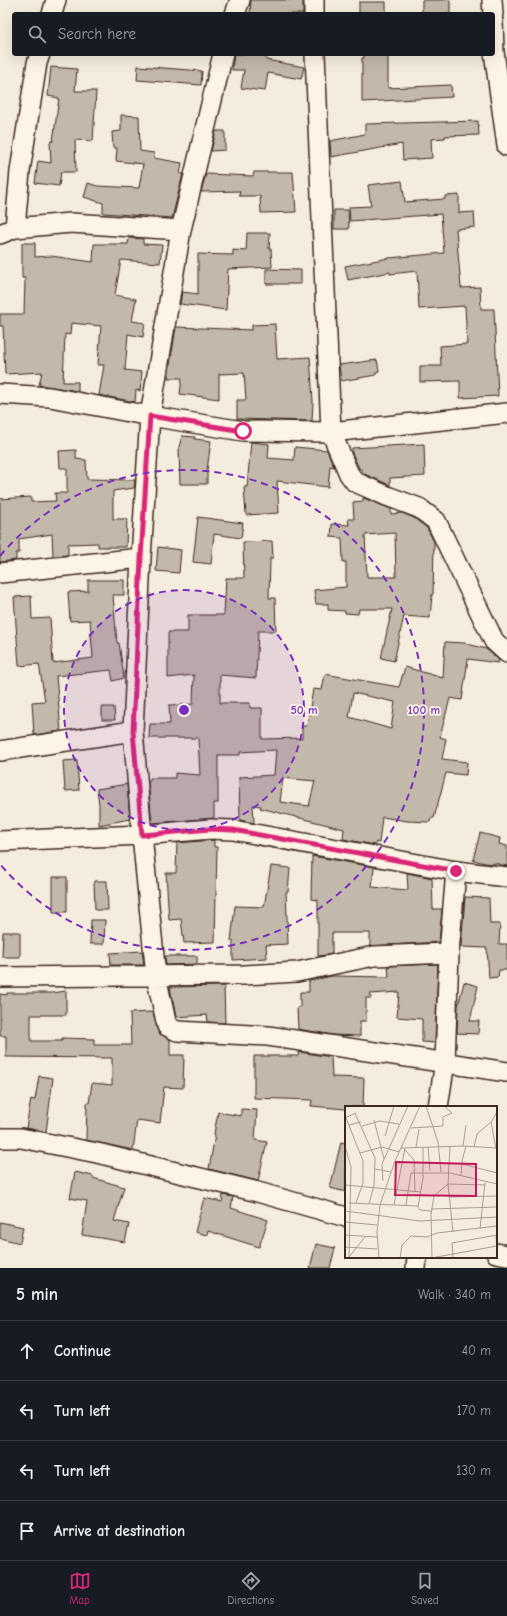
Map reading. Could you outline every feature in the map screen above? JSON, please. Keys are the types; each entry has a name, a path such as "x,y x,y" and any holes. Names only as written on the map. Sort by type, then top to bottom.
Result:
{"street":[{"path":"53,12 56,0"},
{"path":"236,12 240,0"},
{"path":"314,0 314,12"},
{"path":"492,0 493,12"},
{"path":"39,56 20,171 8,231 71,223 181,230"},
{"path":"224,56 181,230 150,416 141,558 133,731 156,976 167,1026 177,1031 268,1036 507,1072"},
{"path":"316,56 331,432 349,474 355,482 420,508 436,521 494,641 507,654"},
{"path":"495,56 507,146"},
{"path":"0,394 50,397 150,416 243,431 331,432 507,413"},
{"path":"0,573 141,558"},
{"path":"0,751 133,731"},
{"path":"0,841 142,835 210,829 233,830 456,871 507,878"},
{"path":"438,1106 445,1062 450,953 456,871"},
{"path":"0,977 244,975 297,972 374,956 450,953"},
{"path":"0,1138 21,1138 97,1153 254,1191 345,1217"},
{"path":"497,1253 507,1255"},
{"path":"416,1268 417,1258"}],"building":[{"path":"251,0 303,0 303,12 250,12"},
{"path":"422,0 450,0 450,12 422,12"},
{"path":"359,2 386,2 386,12 359,12"},
{"path":"234,56 266,56 266,60 304,67 301,79 268,73 265,91 241,88 244,70 232,70"},
{"path":"364,56 388,56 388,88 451,85 452,97 362,102 362,58 364,58"},
{"path":"138,66 202,71 201,85 137,80"},
{"path":"51,67 77,69 75,91 96,91 93,141 75,140 76,172 61,172 59,186 35,183 38,161 51,163 50,142 53,141 59,98 48,96"},
{"path":"121,115 139,116 140,151 154,153 154,158 182,163 180,174 183,174 172,218 103,213 103,203 84,197 88,183 97,186 139,188 143,164 116,161 117,148 113,148 112,132 121,131"},
{"path":"478,121 479,135 445,136 445,138 431,139 432,158 403,160 402,144 331,157 330,141 365,134 365,124"},
{"path":"216,131 225,131 225,150 211,151"},
{"path":"254,172 293,172 296,212 261,213 260,196 239,196 240,191 201,192 206,174 253,176"},
{"path":"402,181 405,202 445,199 445,196 459,195 459,213 474,212 475,227 456,229 461,288 480,287 481,309 494,309 498,396 460,398 460,381 420,382 420,366 441,366 440,346 467,344 465,306 419,309 417,271 390,274 390,272 348,280 345,266 389,258 444,253 441,214 350,221 349,207 371,206 368,185"},
{"path":"334,210 348,210 349,229 334,229"},
{"path":"247,233 270,233 269,249 271,249 272,267 228,269 226,310 180,304 182,292 198,294 198,254 233,255 233,250 246,251"},
{"path":"129,238 143,239 143,244 162,245 160,263 121,260 115,295 136,299 132,321 145,323 143,337 128,334 125,370 142,372 140,391 136,390 135,402 99,395 104,365 98,365 101,326 71,323 70,335 65,334 63,382 78,382 78,391 39,385 42,372 5,374 3,326 0,326 0,314 24,314 25,278 22,278 22,243 35,243 35,257 51,256 93,262 94,244 128,244"},
{"path":"266,269 301,270 301,284 266,284"},
{"path":"275,324 277,359 310,357 313,401 312,421 237,419 237,400 246,400 244,373 219,374 219,399 180,394 182,378 168,378 176,327 252,330 252,325"},
{"path":"377,360 379,371 376,372 376,375 341,381 339,365"},
{"path":"182,436 195,437 194,439 211,441 207,470 207,484 180,484 179,447"},
{"path":"251,442 269,444 268,458 294,460 295,447 327,450 334,467 330,466 328,487 277,481 279,513 246,515 244,487 247,487"},
{"path":"424,444 425,476 390,478 390,485 362,473 362,470 359,468 352,453 352,448"},
{"path":"76,450 76,459 86,460 87,479 135,480 134,488 113,491 113,519 127,519 126,547 98,547 98,543 68,544 68,555 53,556 52,534 19,539 19,553 16,553 16,560 0,562 0,499 31,497 31,502 56,501 55,493 67,493 67,468 60,468 59,451"},
{"path":"363,498 391,509 391,514 402,513 414,518 427,528 434,542 433,594 430,618 404,616 394,661 381,658 392,609 359,609 358,614 345,613 345,611 328,610 328,604 316,604 314,590 346,587 346,562 343,562 342,538 331,537 332,524 349,525 348,519 354,519 353,502 363,501","holes":["395,533 396,577 367,577 365,535"]},
{"path":"198,517 243,523 241,538 214,534 211,564 193,562"},
{"path":"272,541 273,558 270,558 269,598 275,598 276,631 258,631 256,678 220,675 220,703 250,703 250,708 262,708 262,739 302,738 302,726 307,726 313,689 322,690 325,674 399,687 405,667 443,678 445,642 464,643 486,649 499,660 498,663 468,659 462,700 450,698 440,737 446,739 442,759 467,762 466,775 446,773 434,818 431,818 430,822 407,821 382,817 379,843 376,842 375,845 343,839 344,829 260,808 261,806 253,805 254,823 240,820 239,777 274,775 276,750 240,752 240,755 218,755 218,803 214,803 214,818 152,823 148,781 150,781 150,778 175,778 175,773 200,775 198,738 149,738 150,724 170,724 169,705 193,704 194,675 168,678 168,632 188,632 188,615 224,615 226,578 244,578 243,542","holes":["353,693 395,702 391,729 349,717","283,778 315,781 309,806 280,802"]},
{"path":"158,547 181,550 179,573 156,571"},
{"path":"88,580 124,580 124,595 113,595 117,643 119,643 124,678 113,681 111,670 56,676 61,731 34,735 32,702 45,701 39,664 19,666 14,597 31,596 32,619 50,618 53,663 93,658 90,620 70,621 68,592 88,591"},
{"path":"102,707 114,707 115,720 102,720"},
{"path":"77,760 79,790 65,791 63,761"},
{"path":"127,784 130,819 99,825 97,789"},
{"path":"480,833 500,838 499,844 507,846 507,866 473,860"},
{"path":"214,840 214,847 217,847 215,942 184,943 181,919 169,920 166,873 176,873 177,843"},
{"path":"312,856 374,867 372,887 408,890 407,873 432,878 433,909 442,909 439,942 370,946 370,933 332,933 332,954 318,956 318,900 311,899"},
{"path":"271,866 290,868 288,892 286,892 288,944 266,945 267,958 233,960 233,941 231,941 235,906 264,907"},
{"path":"53,877 67,877 67,912 53,912"},
{"path":"94,881 107,881 108,910 95,910"},
{"path":"465,897 489,898 490,924 500,924 499,944 507,944 507,970 499,970 498,977 489,978 487,948 461,947"},
{"path":"91,920 105,920 104,944 90,944"},
{"path":"3,932 20,932 20,957 2,957"},
{"path":"142,951 144,965 111,965 110,953"},
{"path":"165,956 197,956 197,964 166,965"},
{"path":"438,964 435,1043 422,1042 422,1019 397,1017 399,992 370,994 371,998 366,998 366,1021 360,1021 360,1036 334,1035 298,1029 297,1008 300,1007 300,992 309,992 309,981 332,976 389,977 388,966"},
{"path":"464,982 478,986 470,1021 479,1021 478,1034 457,1033 458,1006"},
{"path":"224,986 225,1023 208,1022 207,1015 176,1017 170,987"},
{"path":"66,991 66,1015 31,1015 31,1041 62,1041 62,1038 94,1039 94,1045 131,1045 130,1013 153,1012 158,1032 170,1040 170,1055 184,1055 183,1088 164,1087 160,1123 137,1120 133,1150 86,1140 87,1103 89,1103 92,1083 112,1085 112,1058 6,1057 6,1036 0,1036 0,994 52,993"},
{"path":"299,1052 331,1057 332,1077 364,1078 363,1106 345,1106 345,1109 311,1106 312,1100 254,1098 254,1056 298,1056"},
{"path":"39,1076 53,1078 46,1132 26,1128 31,1099 35,1100"},
{"path":"241,1109 257,1110 255,1140 267,1142 258,1181 209,1169 218,1112 241,1116"},
{"path":"341,1142 345,1143 345,1192 330,1188"},
{"path":"75,1172 93,1176 93,1178 124,1187 114,1221 129,1224 125,1242 82,1235 87,1201 70,1198"},
{"path":"223,1195 233,1197 231,1208 268,1220 259,1247 208,1231 207,1235 195,1232 204,1198 222,1202"},
{"path":"0,1222 23,1227 20,1243 0,1238"},
{"path":"316,1244 335,1248 330,1268 310,1268"}],"route":[{"path":"243,431 150,416 141,558 133,731 142,835 210,829 233,830 456,871"}]}
